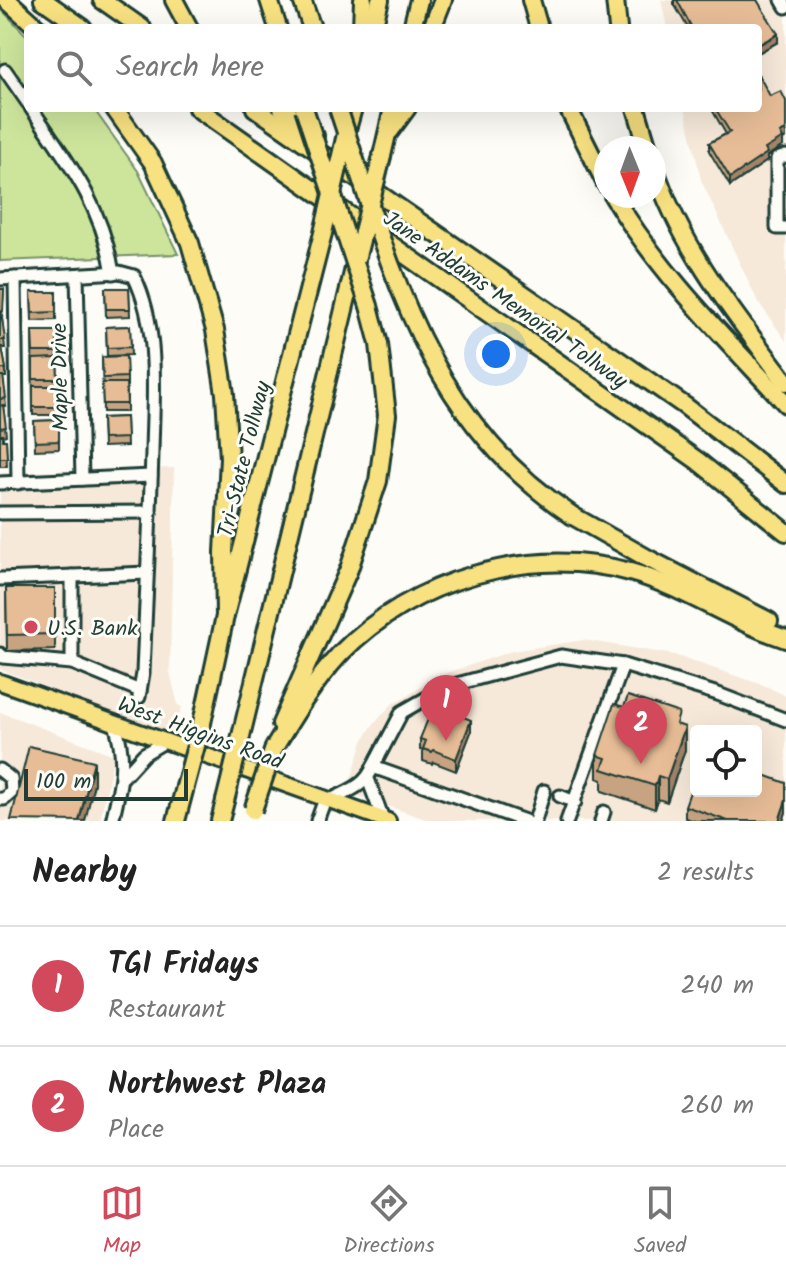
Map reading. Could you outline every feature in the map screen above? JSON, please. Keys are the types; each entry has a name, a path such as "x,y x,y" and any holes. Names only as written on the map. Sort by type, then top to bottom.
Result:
{"highway":[{"path":"7,0 34,24"},
{"path":"43,0 77,24"},
{"path":"102,0 136,24"},
{"path":"174,0 187,24"},
{"path":"269,0 277,24"},
{"path":"302,0 311,24"},
{"path":"362,24 363,0"},
{"path":"374,24 380,0"},
{"path":"413,24 419,0"},
{"path":"434,24 443,0"},
{"path":"531,0 538,24"},
{"path":"615,0 618,24"},
{"path":"117,112 153,163 190,243 215,330 225,394 229,458 224,552 225,616"},
{"name":"Jane Addams Memorial Tollway","path":"203,112 687,453 786,532"},
{"name":"Jane Addams Memorial Tollway","path":"261,112 685,406 786,484"},
{"path":"287,112 324,143 348,173"},
{"path":"251,815 283,715 349,569 378,481 387,415 384,374 369,306 305,112"},
{"path":"339,112 406,304 433,365 476,429 537,489 573,516 786,630"},
{"name":"Tri-State Tollway","path":"176,821 352,112"},
{"path":"220,821 392,112"},
{"path":"386,135 404,112"},
{"path":"570,112 594,160"},
{"path":"637,112 644,136"},
{"path":"666,191 699,261 723,300 786,382"},
{"path":"620,208 683,293 786,404"},
{"path":"274,748 313,688 364,632 396,609 428,592 494,569 562,563 598,565 630,572 662,582 786,639"}],"main road":[{"name":"West Higgins Road","path":"0,682 385,820"}],"street":[{"path":"782,0 786,7"},
{"path":"5,70 24,97"},
{"path":"34,112 85,186 108,244 113,273"},
{"path":"786,156 777,159 777,228 786,228"},
{"path":"0,279 113,273 134,276 148,318 153,379 143,673 139,694 72,663 3,657 0,654"},
{"name":"Maple Drive","path":"77,275 82,479"},
{"path":"15,278 18,483"},
{"path":"0,483 151,476"},
{"path":"0,513 150,512"},
{"path":"0,579 147,573"},
{"path":"72,576 72,663"},
{"path":"385,820 374,802 368,779 402,712 446,687 561,656 623,665 718,694 786,720"},
{"path":"567,821 623,665"},
{"path":"112,821 123,778 122,746 115,724"},
{"path":"123,778 144,754 164,742"},
{"path":"373,767 525,821"},
{"path":"0,770 11,779 12,792 0,799"},
{"path":"317,821 327,800 368,779"},
{"path":"535,821 544,791"},
{"path":"560,796 575,802"}],"shaded area":[{"path":"661,0 786,0 786,341 757,300 701,180 686,112 762,112 762,24 666,24"},
{"path":"174,468 170,672 178,705 182,707 173,736 0,669 0,473"},
{"path":"584,640 674,655 766,686 786,696 786,821 431,821 347,792 363,741 372,726 392,704 444,674 512,651"},
{"path":"0,712 114,755 100,821 0,821"}],"green space":[{"path":"0,8 24,33 24,112 96,112 138,171 178,254 0,261"}],"building":[{"path":"677,0 757,0 778,34 762,43 762,24 690,24"},
{"path":"762,81 770,96 781,91 786,101 786,130 780,133 783,138 730,178 709,143 730,132 718,112 762,112"},
{"path":"105,288 129,288 130,309 106,309"},
{"path":"0,289 4,289 3,311 0,312"},
{"path":"31,292 56,292 56,312 32,313"},
{"path":"2,318 5,340 0,340"},
{"path":"130,326 131,347 107,348 106,327"},
{"path":"32,331 57,331 57,352 33,352"},
{"path":"2,347 6,369 0,369"},
{"path":"126,356 127,377 103,378 102,357"},
{"path":"57,358 58,379 33,379 33,359"},
{"path":"0,376 3,376 6,398 0,399"},
{"path":"102,383 126,383 127,404 103,404"},
{"path":"33,386 57,386 58,407 33,407"},
{"path":"3,405 6,427 0,428 0,406"},
{"path":"126,417 127,438 103,439 102,418"},
{"path":"59,420 59,441 35,442 34,421"},
{"path":"0,435 6,440 7,458 0,458"},
{"name":"U.S. Bank","path":"6,588 55,588 55,634 7,635"},
{"path":"444,695 456,699 451,712 471,720 456,759 423,749 426,741 420,739 430,714 436,716"},
{"path":"628,696 679,713 676,724 685,727 667,779 658,776 655,786 602,769 606,758 597,755 614,704 624,707"},
{"path":"29,746 94,761 79,821 11,820"},
{"path":"762,774 786,783 786,800 779,821 728,821 685,806 690,792 690,797 762,797"}],"place":[{"name":"U.S. Bank","path":"31,627"},
{"name":"TGI Fridays","path":"446,741"},
{"name":"Northwest Plaza","path":"641,764"}]}
